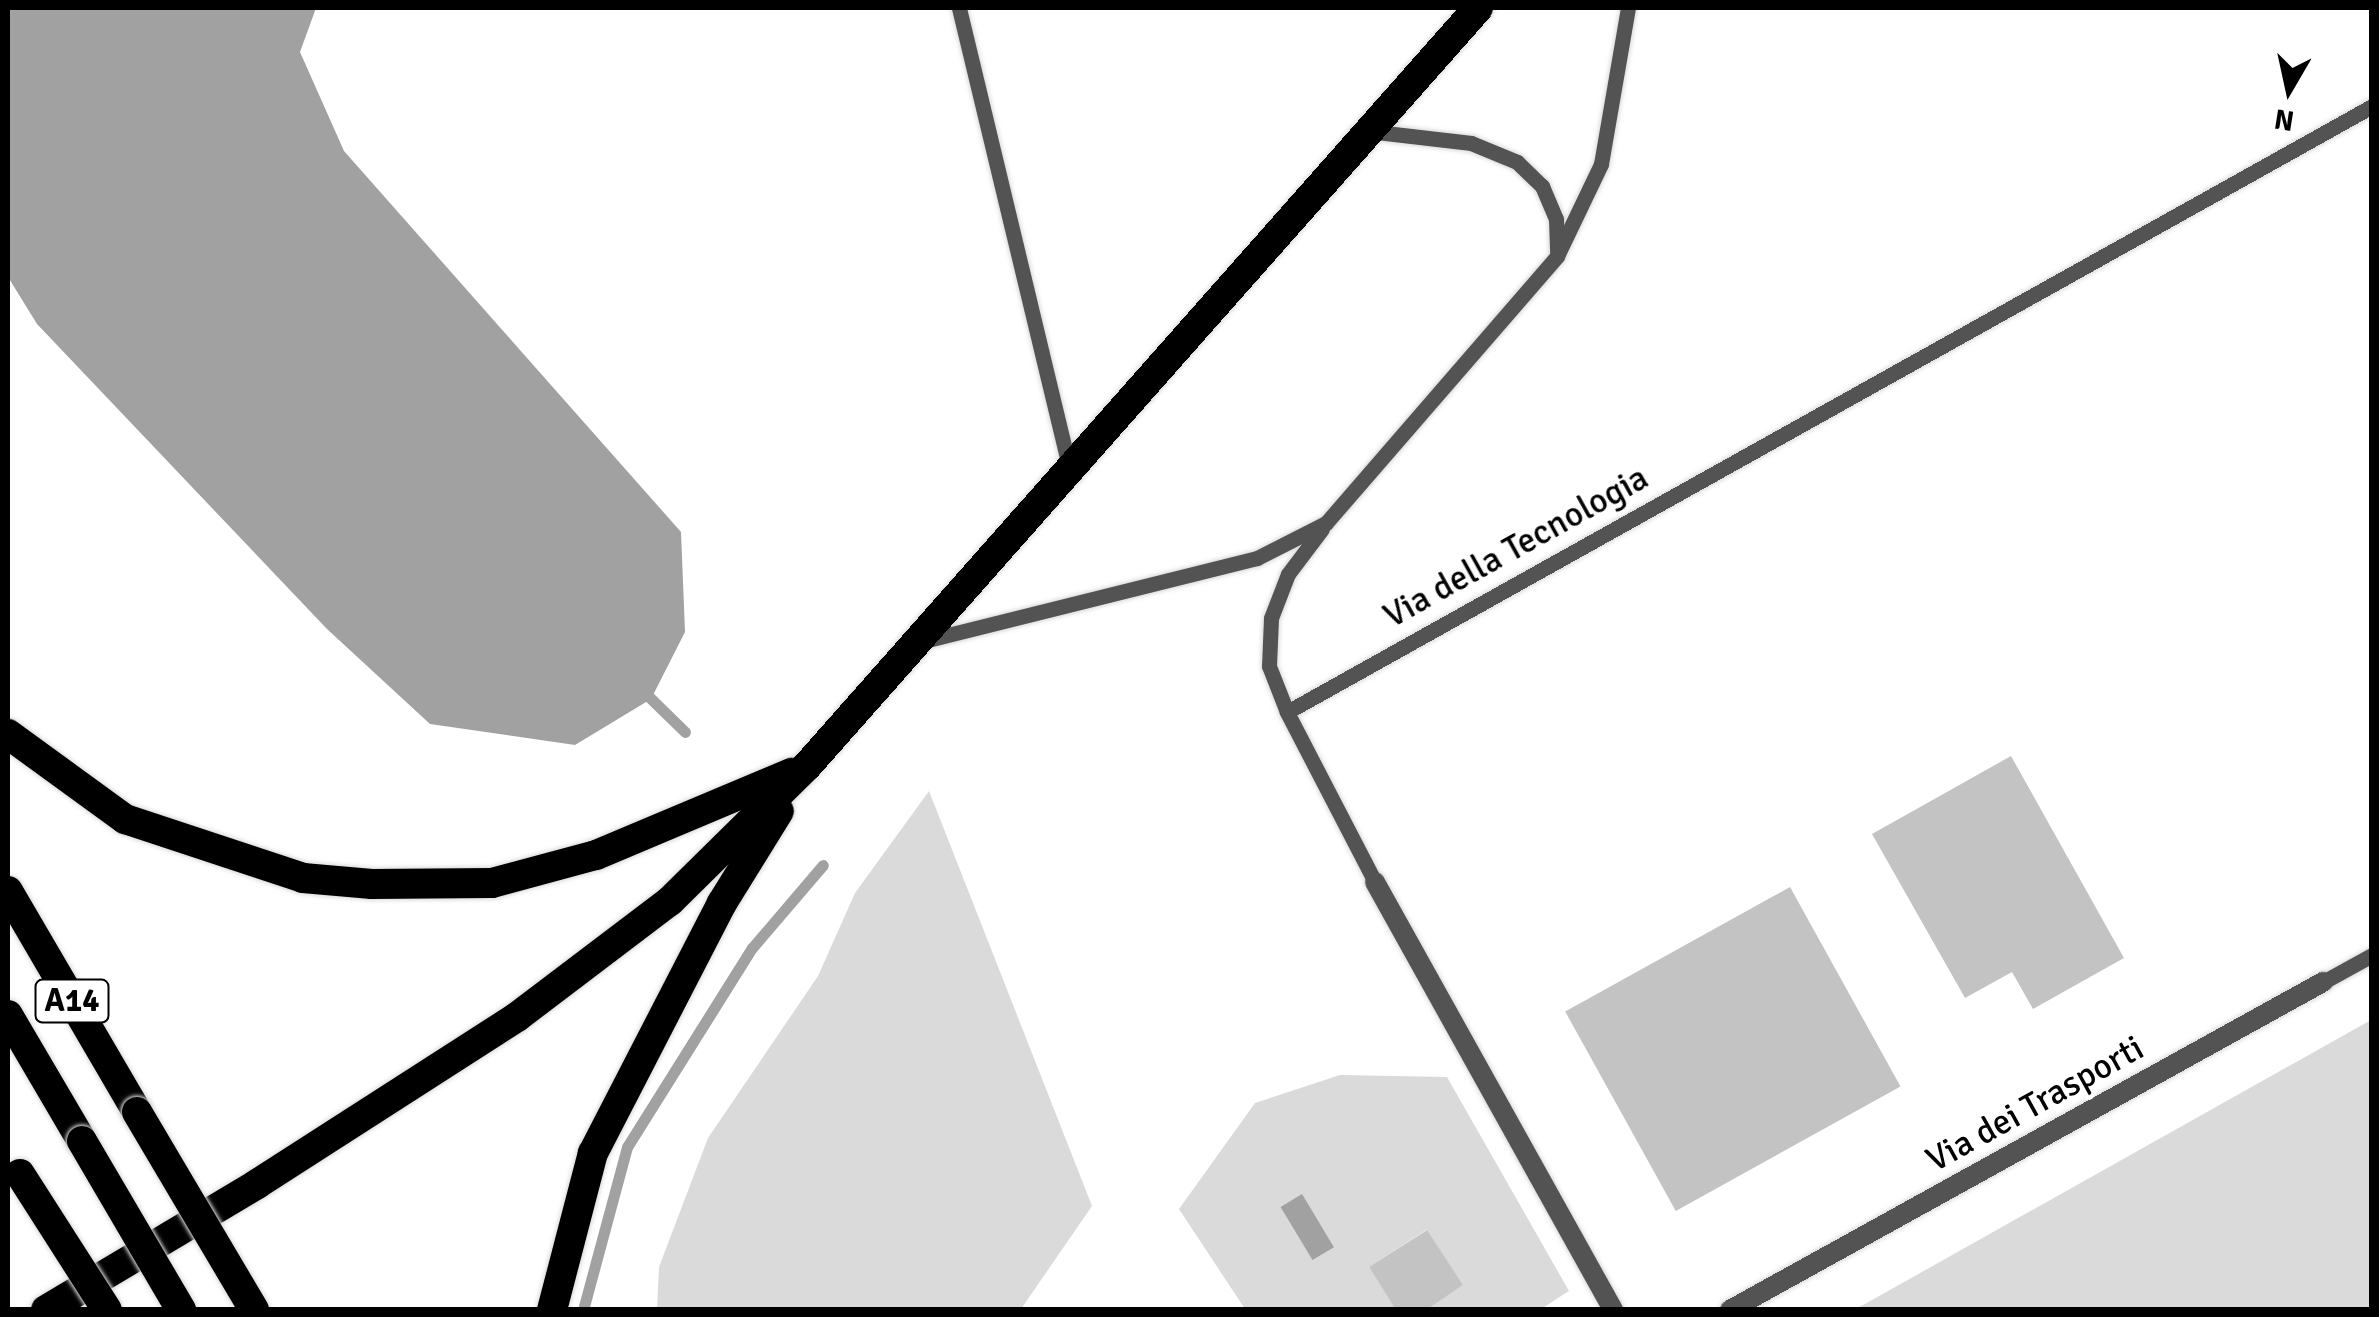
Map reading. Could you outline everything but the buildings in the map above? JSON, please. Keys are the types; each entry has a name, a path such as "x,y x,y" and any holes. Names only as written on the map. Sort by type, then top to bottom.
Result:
{"highway":[{"path":"46,1310 257,1184 518,1017 670,901 807,766 1478,8"},
{"path":"8,734 125,819 303,878 372,884 492,883 596,855 807,766"},
{"path":"552,1310 592,1153 722,903 807,766"},
{"name":"A14","path":"8,891 254,1310"},
{"name":"A14","path":"8,1014 181,1310"},
{"path":"14,1165 107,1310"}],"street":[{"path":"1375,882 1614,1310"},
{"name":"Via dei Trasporti","path":"1730,1310 2323,982"}],"lane":[{"path":"959,8 1070,469"},
{"path":"1375,882 1287,712 1269,666 1271,618 1288,574 1326,524 1557,256 1601,164 1628,8"},
{"name":"Via della Tecnologia","path":"1287,712 2372,106"},
{"path":"1368,131 1471,143 1517,162 1542,186 1556,219 1557,256"},
{"path":"916,643 1257,558 1326,524"},
{"name":"Via dei Trasporti","path":"2323,982 2372,956"}],"shaded area":[{"path":"8,8 316,8 300,52 344,151 681,532 685,632 651,699 575,745 430,724 327,629 37,324 8,277"},
{"path":"929,791 1092,1206 1021,1309 657,1309 659,1267 708,1138 818,976 855,893"},
{"path":"2371,1020 2371,1309 1856,1309"},
{"path":"1340,1075 1447,1077 1569,1291 1541,1309 1426,1309 1463,1285 1426,1230 1369,1267 1396,1309 1245,1309 1179,1209 1255,1103"},
{"path":"1302,1194 1334,1247 1313,1260 1281,1207"}],"waterway":[{"path":"642,690 685,732"},
{"path":"583,1310 627,1147 752,948 823,865"}]}
